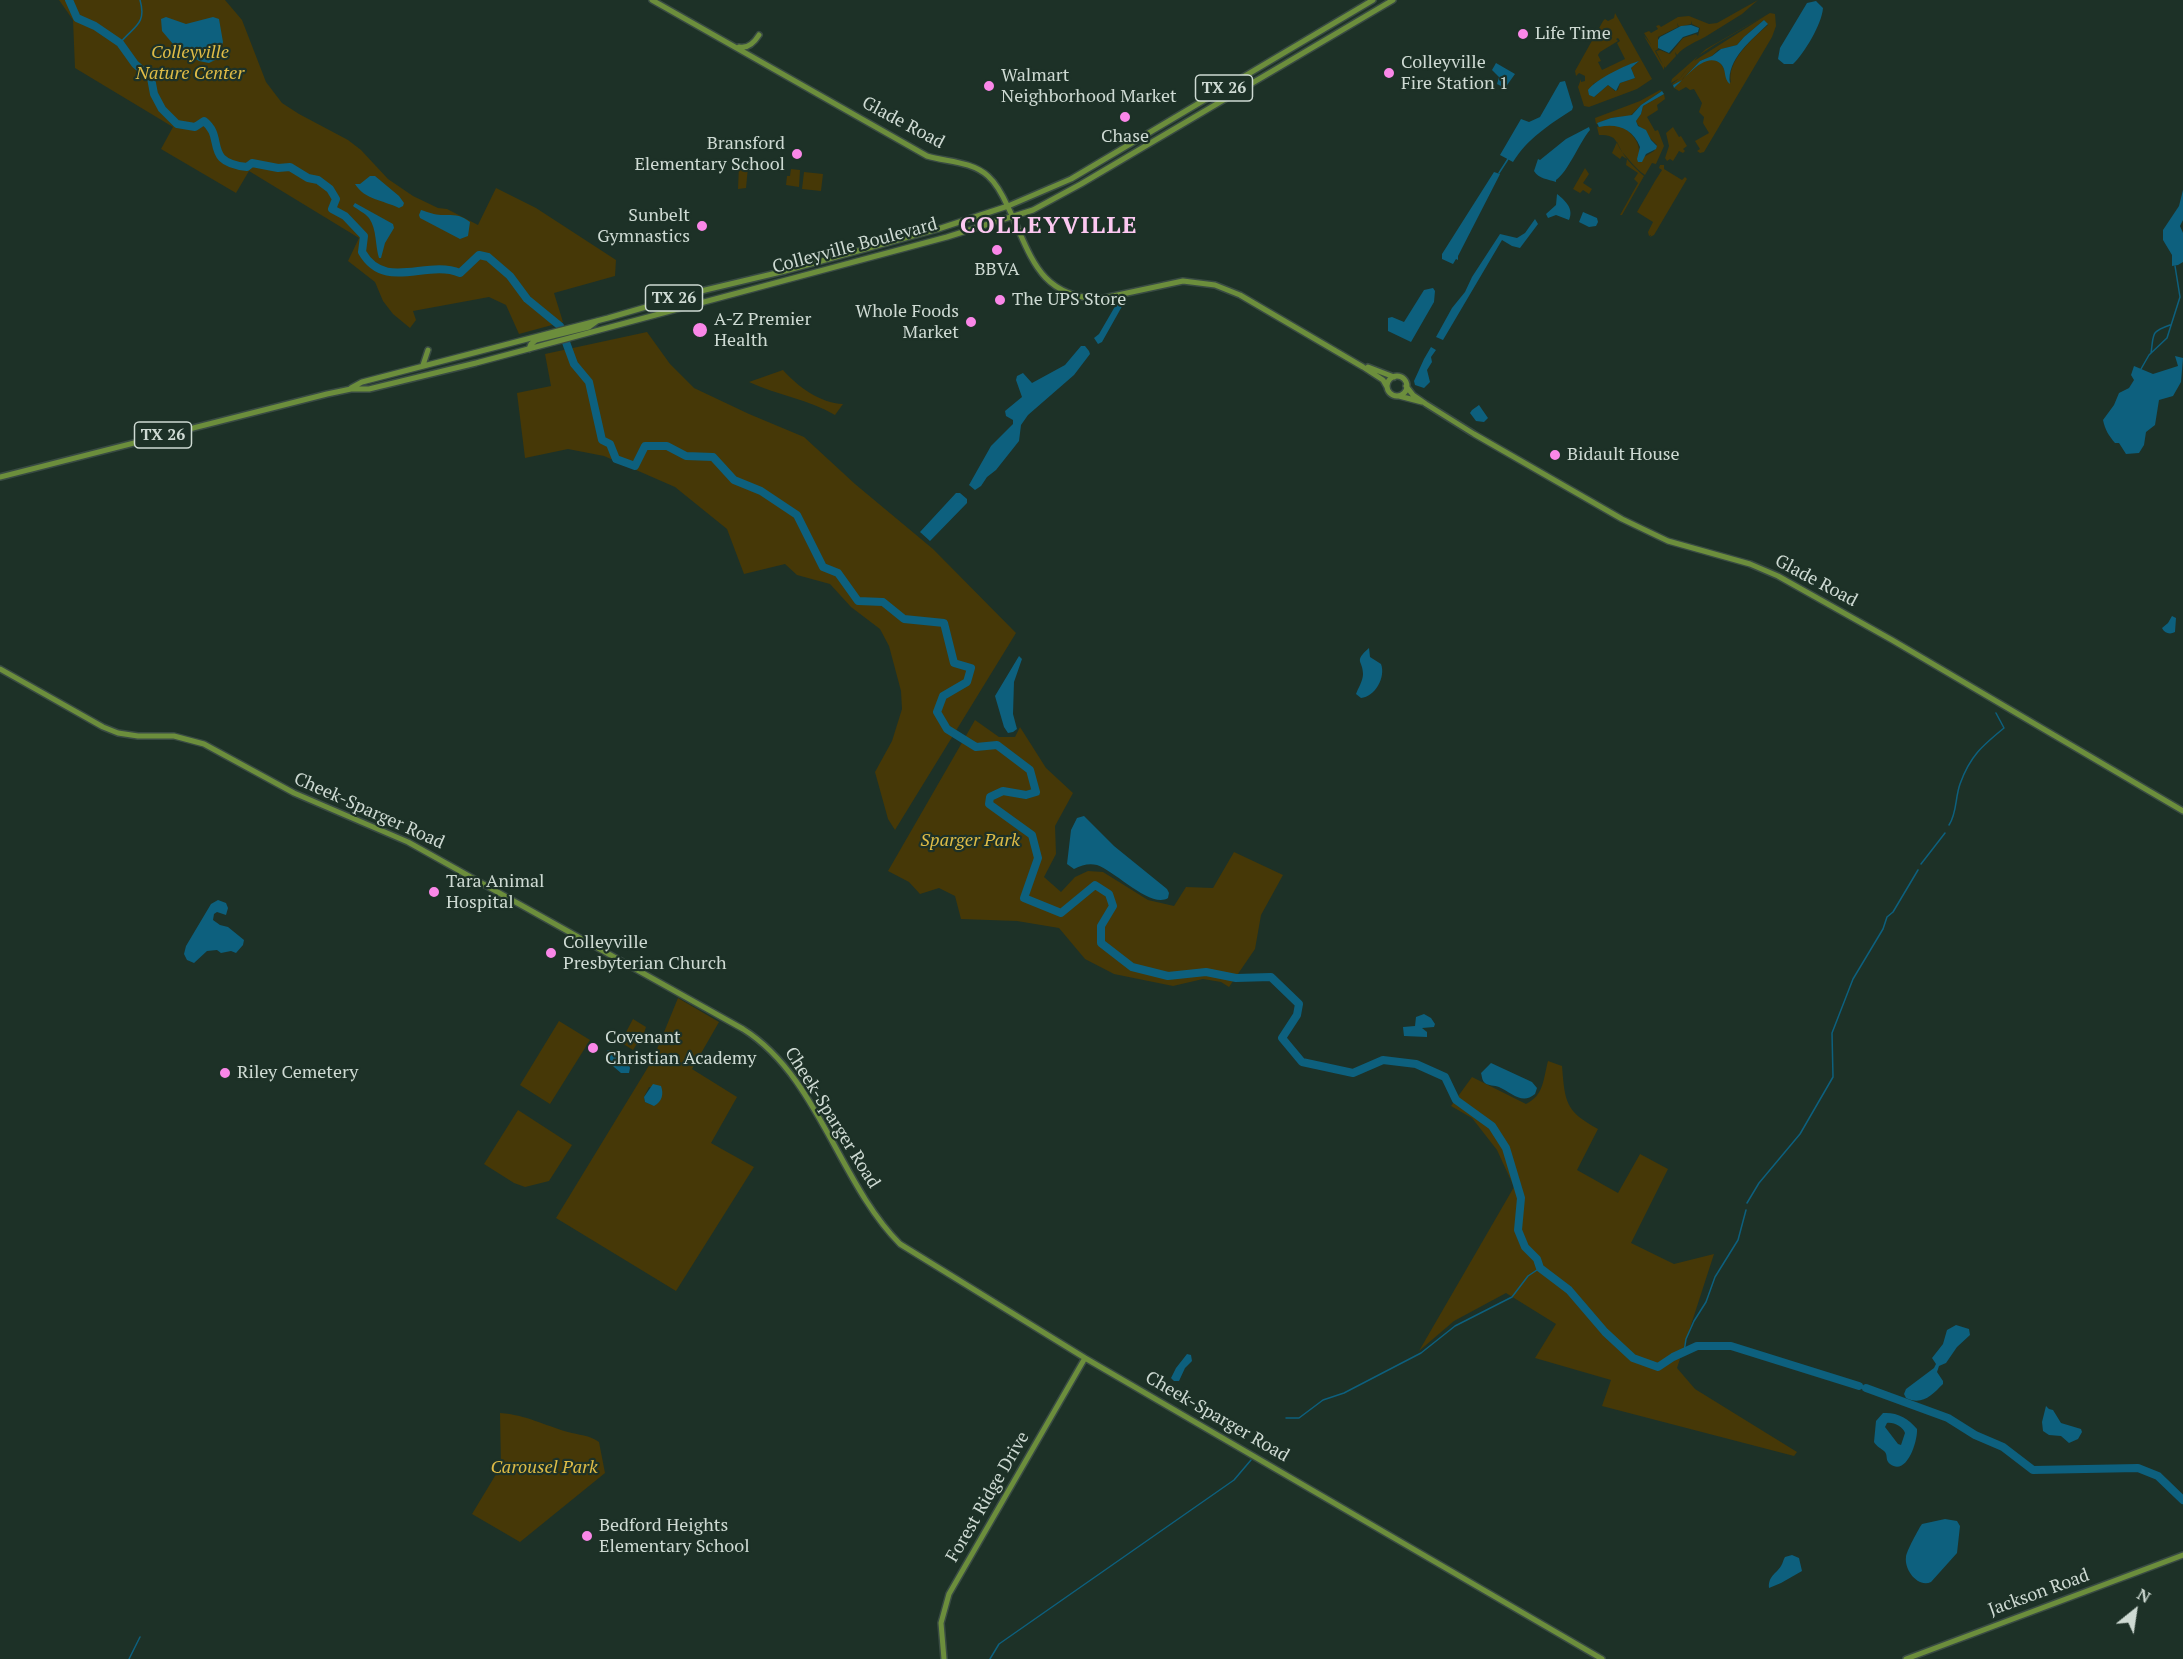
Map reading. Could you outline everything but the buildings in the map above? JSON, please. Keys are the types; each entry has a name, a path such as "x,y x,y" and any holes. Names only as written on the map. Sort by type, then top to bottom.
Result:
{"main road":[{"name":"Glade Road","path":"652,0 927,156 969,165 982,171 993,180 1008,206 1039,271 1051,284 1062,291 1099,299 1183,281 1215,285 1240,295 1363,366 1383,380 1391,394 1423,402"},
{"name":"Colleyville Boulevard","path":"0,477 351,389 369,389 529,349 538,340 666,300 903,238 1008,206 1071,179 1374,0"},
{"name":"Colleyville Boulevard","path":"351,389 362,382 441,361 538,340 589,333 1033,210 1053,201 1389,1"},
{"path":"1340,21 1344,29"},
{"path":"732,45 742,48 748,46 754,43 759,35"},
{"path":"903,238 905,247"},
{"path":"423,366 428,350"},
{"path":"441,361 447,369"},
{"name":"Glade Road","path":"1363,366 1394,377 1401,377 1413,395 1423,402 1524,463 1652,534 1668,541 1750,564 1778,576 1892,640 2183,811"},
{"path":"398,372 400,382"},
{"path":"1387,387 1389,379 1394,377"},
{"path":"1399,396 1404,393 1406,386"},
{"name":"Cheek-Sparger Road","path":"0,669 103,727 118,733 138,736 174,736 204,744 294,794 392,834 470,875 743,1029 773,1052 793,1079 814,1110 871,1207 900,1244 1085,1358 1602,1659"},
{"name":"Forest Ridge Drive","path":"944,1659 941,1623 949,1594 1085,1358"},
{"name":"Jackson Road","path":"1906,1659 2183,1555"}],"green space":[{"name":"Colleyville Nature Center","path":"59,0 225,0 242,20 266,82 282,103 348,140 361,150 388,179 413,196 438,208 447,209 478,225 496,188 536,208 616,260 615,276 554,293 563,322 519,334 506,305 489,297 413,311 416,320 410,328 393,314 383,301 375,282 348,261 359,238 249,171 236,193 161,149 173,127 75,68 73,20"},
{"path":"1758,0 1742,14 1687,46 1677,55 1675,52 1676,56 1665,68 1664,66 1664,70 1644,36 1651,45 1644,33 1649,31 1651,33 1658,29 1656,26 1661,27 1678,17 1689,16 1709,24 1717,23","holes":["1692,21 1692,24 1700,28 1698,36 1696,34 1683,38 1670,54 1660,50 1656,51 1663,65 1655,51 1658,49 1658,37 1678,27 1677,23 1679,27 1691,24"]},
{"path":"1771,12 1716,44 1698,56 1706,49"},
{"path":"1615,13 1652,79 1637,89 1589,107 1584,106 1578,87 1581,79 1581,82 1585,81 1585,76 1579,73 1576,76 1575,71 1603,21 1614,18","holes":["1616,39 1620,41 1617,43 1625,59 1602,70 1598,62 1601,61 1598,55 1618,41","1639,61 1631,68 1635,78 1620,83 1618,90 1615,91 1608,85 1594,97 1593,84"]},
{"path":"1770,13 1775,14 1776,26 1772,37 1704,152 1697,151 1700,149 1695,141 1709,133 1703,123 1704,117 1699,112 1702,103 1694,89 1690,90 1686,87 1679,91 1674,88 1682,80 1672,84 1679,79 1671,83 1672,79 1698,56 1694,61","holes":["1764,20 1768,25 1748,43 1737,58 1733,66 1731,83 1721,64 1712,60 1700,63 1690,72 1700,61 1712,56 1718,50 1737,45"]},
{"path":"1662,91 1641,105 1630,116 1611,118 1596,124 1595,118 1640,101"},
{"path":"1664,94 1665,99 1657,105 1658,110 1647,117 1655,131 1658,130 1664,146 1656,164 1652,163 1645,175 1624,154 1614,138 1599,135 1597,127 1612,124 1627,130 1637,142 1639,152 1644,157 1654,151 1657,145 1636,121 1643,106"},
{"path":"1673,127 1687,146 1683,149 1685,151 1683,153 1679,151 1673,161 1670,159 1667,161 1665,158 1669,146 1666,133"},
{"path":"1617,142 1629,161 1644,176 1622,215 1620,215 1638,183 1634,179 1638,173 1626,165 1627,159 1622,156 1620,159 1612,153"},
{"path":"739,165 748,167 746,188 738,189"},
{"path":"1660,165 1664,165 1664,169 1682,180 1685,177 1687,179 1654,235 1650,237 1648,232 1653,222 1637,212 1662,170 1659,168"},
{"path":"1585,168 1589,174 1583,183 1592,189 1589,194 1583,190 1580,193 1573,189"},
{"path":"791,169 800,170 799,187 786,185"},
{"path":"804,172 823,174 821,191 802,189"},
{"path":"647,332 670,364 694,388 804,437 855,484 933,549 1016,633 895,830 888,819 875,772 892,741 902,709 901,691 889,646 880,629 851,607 830,584 797,575 785,564 744,574 727,529 675,487 604,456 568,449 525,458 517,393 551,386 545,354"},
{"path":"783,370 810,393 826,401 843,404 835,415 814,405 749,382"},
{"name":"Sparger Park","path":"975,720 999,737 1015,737 1020,727 1046,768 1073,793 1055,826 1056,854 1044,877 1061,892 1075,877 1088,871 1103,872 1148,900 1174,906 1186,887 1213,888 1234,852 1283,875 1261,915 1255,949 1229,987 1221,982 1203,979 1173,986 1114,974 1085,959 1059,928 1017,921 961,919 955,896 939,888 920,894 909,882 888,871"},
{"path":"678,998 719,1022 692,1069 737,1097 711,1143 754,1167 676,1291 556,1218 653,1059","holes":["649,1087 662,1089 659,1102 652,1105 645,1102 644,1097"]},
{"path":"633,1019 646,1027 642,1039 633,1050 617,1040 621,1033 625,1034"},
{"path":"559,1021 590,1040 550,1104 520,1085"},
{"path":"1548,1061 1562,1066 1566,1097 1573,1111 1598,1129 1577,1170 1618,1193 1640,1154 1668,1169 1631,1243 1674,1264 1714,1254 1677,1368 1695,1389 1797,1452 1794,1456 1602,1406 1611,1380 1535,1358 1556,1324 1506,1293 1454,1321 1419,1351 1514,1187 1497,1150 1472,1118 1451,1106 1472,1077 1526,1104 1540,1091"},
{"path":"518,1110 572,1145 549,1181 525,1187 514,1183 484,1164"},
{"name":"Carousel Park","path":"500,1413 527,1418 599,1442 605,1473 520,1542 472,1514 501,1466"}],"water":[{"path":"1816,1 1823,8 1816,30 1793,64 1784,64 1778,59 1780,48 1807,3"},
{"path":"166,17 186,24 213,17 219,19 223,42 217,59 209,63 199,61 173,44 162,31 161,19"},
{"path":"1764,20 1768,24 1736,58 1732,66 1730,84 1726,80 1721,64 1708,61 1695,68 1674,88 1673,85 1682,80 1700,61 1721,49 1737,45"},
{"path":"1691,25 1699,28 1698,32 1683,37 1669,53 1658,48 1660,37 1681,26"},
{"path":"1639,61 1631,68 1635,78 1620,83 1616,91 1608,85 1594,97 1589,95 1588,90 1598,81"},
{"path":"1496,63 1515,74 1505,88 1497,84 1499,77 1492,70"},
{"path":"1565,81 1572,110 1532,139 1513,162 1500,155 1521,119 1529,122 1540,117 1560,82"},
{"path":"1662,91 1664,94 1643,106 1636,121 1638,126 1646,130 1657,146 1656,149 1646,154 1642,162 1638,162 1640,147 1633,135 1623,128 1599,127 1597,123 1632,115 1641,105"},
{"path":"1589,127 1590,130 1556,182 1536,174 1534,171 1538,159 1540,160 1566,139"},
{"path":"1494,172 1500,174 1458,260 1456,259 1453,264 1442,259 1442,254"},
{"path":"370,176 375,176 399,196 404,203 403,206 399,208 375,199 359,189 355,184 360,184"},
{"path":"2183,190 2183,220 2180,226 2183,233 2183,262 2172,266 2172,255 2163,240 2163,230 2179,206"},
{"path":"1557,194 1570,209 1569,220 1556,215 1548,218 1546,214 1556,205"},
{"path":"355,203 393,224 394,228 385,243 381,258 379,258 372,222 353,206"},
{"path":"421,210 466,219 470,222 468,236 460,239 420,218"},
{"path":"1583,212 1597,218 1596,226 1589,227 1579,222"},
{"path":"1535,219 1538,224 1520,248 1502,240 1443,340 1436,337 1500,234 1517,238 1525,233"},
{"path":"1433,288 1434,302 1411,342 1388,331 1388,318 1392,317 1404,322 1424,290"},
{"path":"1125,301 1102,342 1098,344 1094,338 1099,334 1117,303"},
{"path":"1081,346 1085,346 1090,354 1074,375 1028,415 1021,425 1019,441 996,470 975,490 969,485 991,446 1013,424 1013,420 1006,416 1005,411 1022,397 1016,380 1017,376 1023,373 1032,383 1065,365"},
{"path":"1431,347 1436,350 1427,370 1430,382 1424,388 1415,385 1414,381"},
{"path":"2175,356 2183,358 2181,382 2173,396 2159,400 2155,425 2146,432 2144,445 2139,453 2126,454 2119,443 2115,443 2109,435 2103,420 2114,405 2119,393 2129,388 2134,380 2131,375 2134,366 2153,374 2178,366"},
{"path":"1479,405 1488,418 1484,422 1476,421 1470,413"},
{"path":"956,493 960,493 967,499 967,503 930,541 920,532"},
{"path":"2172,616 2176,618 2175,632 2167,633 2162,628"},
{"path":"1369,648 1370,657 1381,664 1382,675 1375,690 1361,698 1356,694 1363,677 1360,659"},
{"path":"1019,656 1022,659 1014,682 1013,714 1017,729 1008,733 995,696"},
{"path":"1084,816 1114,846 1167,889 1168,898 1161,900 1143,894 1097,865 1091,864 1074,869 1067,864 1071,830 1077,818"},
{"path":"218,900 226,903 228,908 226,915 217,912 213,920 228,927 244,940 243,945 236,953 207,951 194,963 187,960 184,954 186,946 211,904"},
{"path":"1424,1014 1435,1024 1434,1027 1422,1028 1427,1032 1427,1037 1404,1036 1403,1027 1415,1026 1416,1017"},
{"path":"608,1050 627,1061 630,1068 629,1073 621,1073 607,1061 605,1054"},
{"path":"1491,1063 1532,1082 1537,1088 1535,1094 1521,1098 1499,1087 1486,1084 1481,1073"},
{"path":"653,1084 661,1086 662,1092 661,1100 654,1106 645,1102 644,1097"},
{"path":"1956,1325 1969,1329 1970,1335 1957,1347 1946,1363 1939,1366 1937,1372 1943,1384 1922,1400 1906,1398 1904,1394 1906,1389 1934,1368 1936,1364 1932,1358 1943,1344 1947,1330"},
{"path":"1187,1354 1191,1355 1192,1361 1185,1368 1179,1381 1174,1381 1171,1378"},
{"path":"2046,1406 2053,1410 2061,1423 2081,1429 2082,1432 2078,1439 2069,1443 2061,1436 2049,1435 2043,1431 2042,1422"},
{"path":"1883,1413 1893,1414 1906,1419 1917,1429 1916,1441 1910,1456 1902,1466 1896,1467 1890,1464 1885,1452 1874,1442 1876,1421","holes":["1887,1423 1898,1425 1904,1431 1901,1445 1885,1427"]},
{"path":"1945,1519 1957,1521 1960,1526 1957,1553 1931,1582 1921,1582 1913,1577 1907,1567 1907,1554 1922,1524"},
{"path":"1792,1555 1799,1558 1802,1571 1769,1588 1771,1578 1785,1557"}],"waterway":[{"path":"69,0 77,18 95,26 120,43 135,64 151,78 154,94 162,109 177,124 195,127 204,121 214,135 219,155 224,160 247,167 252,163 278,168 290,167 308,178 318,180 330,189 336,199 332,209 345,216 364,236 362,252 371,264 394,273 434,269 460,273 479,255 488,257 510,276 527,299 560,326 574,364 589,382 602,440 610,444 616,459 635,466 645,446 667,446 686,456 713,457 734,480 761,491 797,515 823,567 838,573 858,601 883,602 904,619 944,623 954,663 971,668 967,682 943,696 937,712 947,729 976,747 997,745 1030,770 1036,792 1026,795 1003,791 990,797 989,804 1032,835 1038,858 1024,898 1061,913 1095,885 1109,894 1113,906 1101,926 1101,943 1132,967 1168,976 1206,972 1236,978 1271,977 1299,1004 1297,1015 1282,1038 1302,1062 1353,1073 1383,1060 1416,1064 1445,1077 1456,1100 1492,1126 1506,1148 1521,1198 1518,1230 1525,1247 1537,1259 1540,1268 1569,1290 1605,1332 1633,1358 1658,1367 1697,1346 1731,1346 1859,1386"},
{"path":"120,43 140,20 142,14 140,0"},
{"path":"1499,173 1508,159"},
{"path":"2141,369 2149,355 2167,338 2180,297 2175,266"},
{"path":"2151,353 2156,332 2170,325"},
{"path":"1949,825 1960,784 1968,766 1983,746 2004,728 1996,713"},
{"path":"1921,864 1945,833"},
{"path":"1747,1203 1759,1183 1800,1134 1833,1077 1832,1033 1853,979 1883,929 1887,917 1893,912 1918,870"},
{"path":"1684,1352 1686,1339 1706,1302 1715,1277 1738,1240 1746,1210"},
{"path":"1286,1418 1299,1418 1323,1400 1344,1393 1421,1353 1455,1326 1512,1297 1528,1276 1540,1268"},
{"path":"1866,1388 1948,1418 1975,1435 2003,1447 2033,1470 2138,1468 2158,1476 2183,1500"},
{"path":"990,1659 999,1644 1234,1480 1251,1460"},
{"path":"129,1659 140,1637"}],"place":[{"name":"Life Time","path":"1523,34"},
{"name":"Colleyville Fire Station 1","path":"1389,73"},
{"name":"Walmart Neighborhood Market","path":"989,86"},
{"name":"Chase","path":"1125,117"},
{"name":"Bransford Elementary School","path":"797,154"},
{"name":"Sunbelt Gymnastics","path":"702,226"},
{"name":"BBVA","path":"997,250"},
{"name":"The UPS Store","path":"1000,300"},
{"name":"Whole Foods Market","path":"971,322"},
{"name":"A-Z Premier Health","path":"700,330"},
{"name":"Bidault House","path":"1555,455"},
{"name":"Tara Animal Hospital","path":"434,892"},
{"name":"Colleyville Presbyterian Church","path":"551,953"},
{"name":"Covenant Christian Academy","path":"593,1048"},
{"name":"Riley Cemetery","path":"225,1073"},
{"name":"Bedford Heights Elementary School","path":"587,1536"}],"district":[{"name":"COLLEYVILLE","path":"1049,226"}]}
